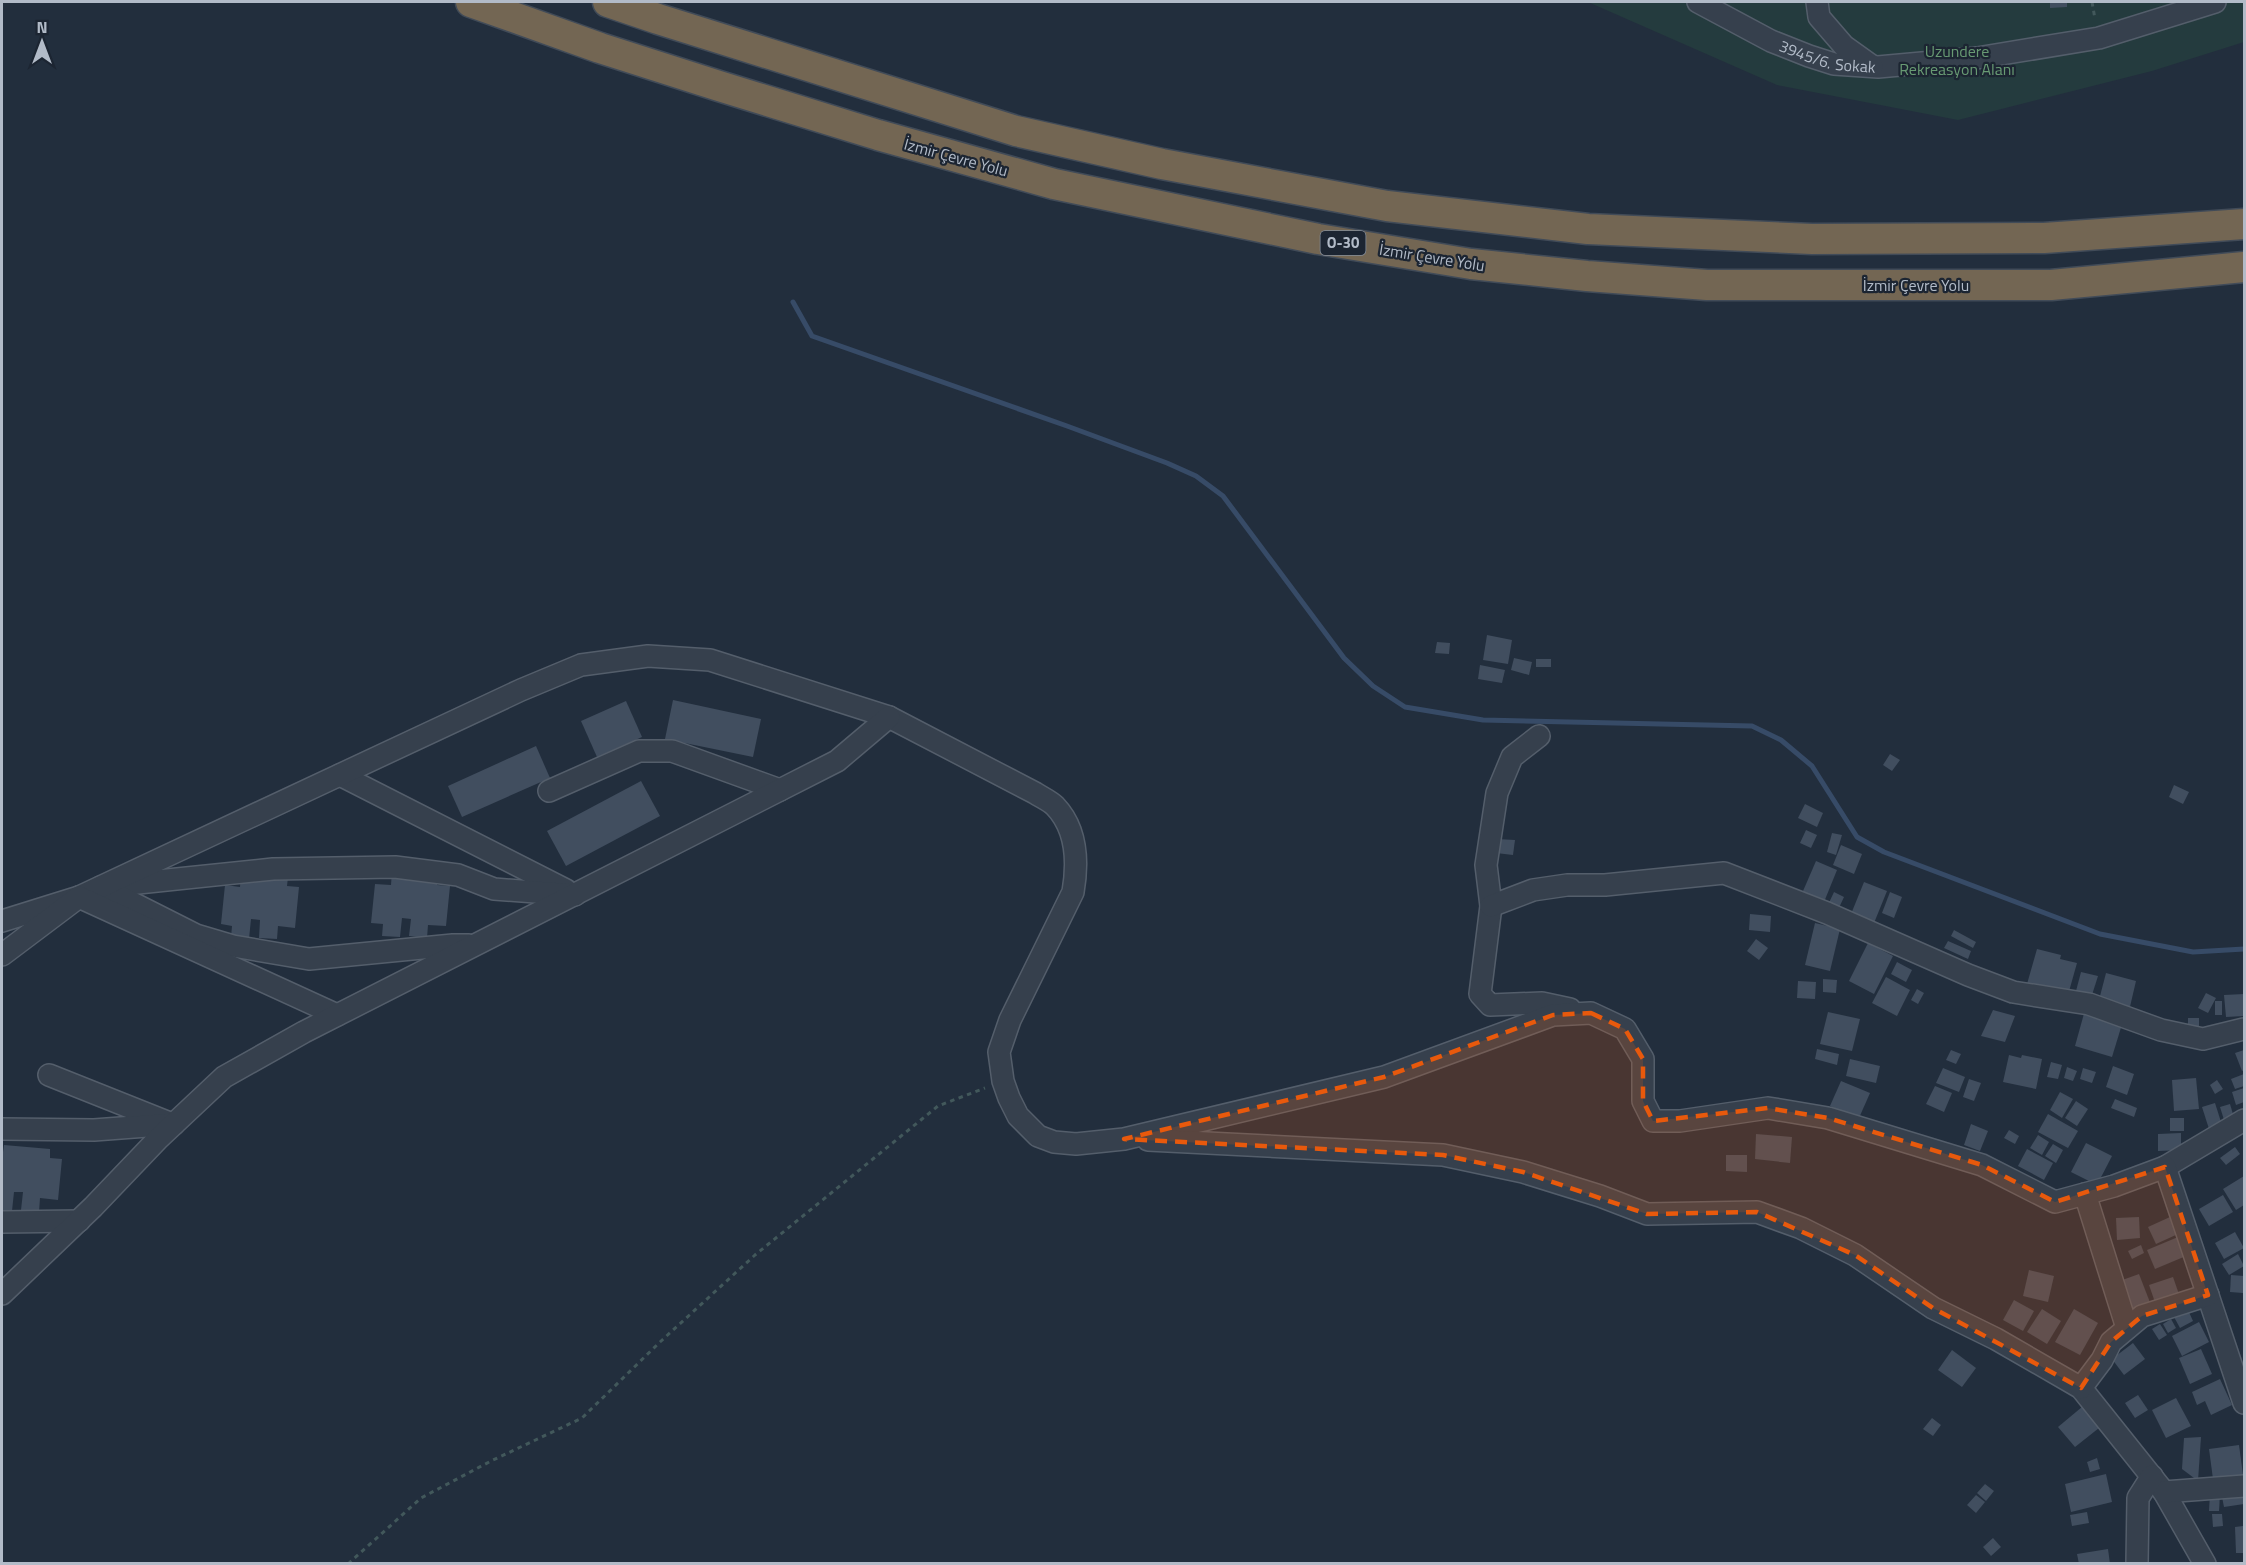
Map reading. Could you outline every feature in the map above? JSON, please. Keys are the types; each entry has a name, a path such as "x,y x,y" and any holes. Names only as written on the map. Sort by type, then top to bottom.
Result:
{"highway":[{"name":"İzmir Çevre Yolu","path":"471,2 600,48 719,86 878,135 1054,184 1318,239 1471,264 1707,285 2051,285 2244,267"},
{"path":"608,2 1016,131 1162,164 1387,206 1588,229 1812,239 2044,238 2244,224"}],"street":[{"name":"3945/6. Sokak","path":"1698,2 1771,41 1809,56 1834,64 1872,66 1977,58 2098,38 2215,2"},
{"path":"1817,2 1819,17 1844,46 1872,66"},
{"path":"2,921 79,897 520,690 581,666 648,656 710,660 890,717 1054,805 1064,818 1072,837 1076,874 1073,892 1003,1036 999,1052 1003,1081 1018,1116 1038,1136 1054,1142 1076,1144 1124,1139 1384,1077 1553,1015 1591,1013"},
{"path":"2,1294 224,1077 337,1015 837,761 890,717"},
{"path":"1539,736 1512,757 1497,793 1486,865 1491,906 1480,994 1490,1005 1542,1003 1591,1013 1625,1029 1643,1059 1643,1101 1653,1121 1680,1121 1768,1108 1828,1118 1982,1165 2055,1202 2165,1167 2244,1120"},
{"path":"549,791 639,751 652,750 672,751 780,790"},
{"path":"340,775 575,895"},
{"path":"100,887 273,869 395,867 458,875 494,889 575,895"},
{"path":"1491,906 1533,890 1567,885 1605,885 1724,873 1827,913 1968,975 2013,992 2089,1004 2161,1030 2203,1040 2244,1029"},
{"path":"100,887 196,935 233,946 309,958 475,945"},
{"path":"2,955 79,897"},
{"path":"79,897 337,1015"},
{"path":"49,1075 174,1124"},
{"path":"2,1129 94,1130 174,1124"},
{"path":"1124,1139 1443,1155 1523,1172 1600,1196 1647,1214 1757,1212 1801,1228 1855,1255 1933,1308 1995,1339 2081,1388 2158,1484 2205,1563"},
{"path":"2165,1167 2244,1403"},
{"path":"2085,1194 2127,1328"},
{"path":"2,1222 79,1221"},
{"path":"2081,1388 2102,1360 2111,1342 2142,1316 2208,1295"},
{"path":"2137,1563 2138,1498 2158,1484 2244,1486"}],"path":[{"path":"348,1563 421,1498 491,1461 582,1418 660,1342 755,1255 938,1106 1003,1081"}],"highlighted area":[{"path":"1591,1013 1625,1029 1643,1059 1643,1101 1653,1121 1768,1108 1828,1118 1982,1165 2055,1202 2165,1167 2208,1295 2142,1316 2111,1342 2081,1388 1933,1308 1855,1255 1757,1212 1647,1214 1523,1172 1443,1155 1124,1139 1384,1077 1553,1015"}],"green space":[{"name":"Uzundere Rekreasyon Alanı","path":"1588,2 2244,2 2244,42 2152,71 1958,120 1777,85"}],"building":[{"path":"2050,2 2067,2 2067,7 2050,8"},
{"path":"1487,635 1512,640 1508,664 1483,660"},
{"path":"1437,642 1450,643 1449,654 1435,653"},
{"path":"1514,658 1532,662 1529,675 1511,670"},
{"path":"1536,659 1551,659 1551,667 1536,667"},
{"path":"1480,665 1505,670 1502,683 1478,679"},
{"path":"673,700 761,719 753,757 665,739"},
{"path":"626,701 642,737 597,757 581,721"},
{"path":"536,746 550,778 462,817 448,786"},
{"path":"1890,754 1900,760 1892,771 1883,765"},
{"path":"641,781 660,816 566,866 547,831"},
{"path":"2174,785 2189,792 2183,804 2169,797"},
{"path":"1805,804 1823,813 1817,827 1798,818"},
{"path":"1806,830 1817,835 1811,848 1800,843"},
{"path":"1832,833 1842,835 1836,855 1827,852"},
{"path":"1497,839 1515,840 1513,855 1496,853"},
{"path":"1841,845 1862,854 1854,874 1833,865"},
{"path":"1816,861 1837,870 1822,907 1800,898"},
{"path":"392,871 438,875 437,885 450,886 446,926 428,925 427,938 409,936 411,919 402,918 400,937 382,936 383,924 371,923 375,884 391,885"},
{"path":"241,873 288,877 287,886 299,887 295,928 278,926 277,939 259,938 260,920 251,919 249,939 231,937 232,926 221,924 225,885 240,887"},
{"path":"1864,882 1887,891 1874,923 1851,914"},
{"path":"1834,892 1844,897 1837,912 1827,907"},
{"path":"1890,892 1902,897 1894,918 1882,913"},
{"path":"1750,914 1771,916 1770,932 1749,930"},
{"path":"1815,923 1840,929 1830,971 1805,965"},
{"path":"1954,930 1976,942 1973,948 1951,936"},
{"path":"1756,939 1768,948 1759,960 1747,951"},
{"path":"1948,941 1971,951 1968,959 1944,948"},
{"path":"1868,943 1893,956 1874,994 1849,981"},
{"path":"2037,949 2061,955 2060,959 2077,963 2068,995 2027,984"},
{"path":"1897,962 1912,970 1906,982 1891,974"},
{"path":"2081,972 2098,976 2092,995 2076,991"},
{"path":"2106,973 2136,981 2129,1011 2099,1000"},
{"path":"1886,977 1910,990 1897,1016 1872,1003"},
{"path":"1823,979 1837,980 1836,993 1823,992"},
{"path":"1798,981 1816,982 1815,999 1797,998"},
{"path":"1917,989 1924,993 1918,1004 1911,1000"},
{"path":"2206,993 2216,998 2208,1013 2198,1008"},
{"path":"2244,994 2244,1016 2226,1017 2224,995"},
{"path":"2215,1001 2222,1001 2222,1015 2215,1015"},
{"path":"1993,1010 2015,1016 2005,1042 1981,1036"},
{"path":"2085,1010 2123,1021 2112,1057 2075,1046"},
{"path":"1828,1012 1860,1019 1852,1051 1820,1044"},
{"path":"2188,1018 2199,1018 2199,1028 2188,1028"},
{"path":"1817,1049 1839,1054 1837,1065 1815,1059"},
{"path":"1951,1050 1961,1054 1956,1064 1946,1060"},
{"path":"2244,1050 2244,1070 2242,1071 2235,1053"},
{"path":"2009,1055 2042,1059 2036,1089 2003,1082"},
{"path":"1850,1059 1880,1066 1876,1083 1846,1076"},
{"path":"2051,1062 2062,1065 2058,1079 2047,1077"},
{"path":"2113,1066 2134,1074 2127,1095 2106,1087"},
{"path":"2067,1067 2077,1071 2073,1081 2064,1078"},
{"path":"1943,1068 1965,1077 1959,1092 1936,1083"},
{"path":"2083,1068 2096,1072 2092,1083 2080,1079"},
{"path":"2244,1074 2244,1086 2235,1089 2231,1079"},
{"path":"2196,1078 2199,1109 2174,1111 2172,1080"},
{"path":"1969,1079 1981,1083 1974,1101 1963,1097"},
{"path":"2217,1080 2223,1089 2215,1094 2210,1085"},
{"path":"1841,1081 1870,1093 1859,1118 1830,1106"},
{"path":"1935,1086 1952,1093 1944,1112 1926,1104"},
{"path":"2244,1088 2244,1102 2236,1105 2232,1092"},
{"path":"2060,1092 2073,1099 2062,1118 2050,1110"},
{"path":"2115,1099 2137,1108 2134,1117 2111,1108"},
{"path":"2076,1101 2088,1109 2077,1126 2065,1118"},
{"path":"2215,1103 2222,1125 2209,1129 2202,1107"},
{"path":"2230,1104 2235,1121 2225,1123 2220,1107"},
{"path":"2048,1114 2078,1131 2068,1148 2038,1132"},
{"path":"2170,1118 2184,1118 2184,1131 2170,1131"},
{"path":"1971,1124 1988,1131 1980,1151 1964,1145"},
{"path":"2009,1130 2019,1136 2015,1144 2004,1138"},
{"path":"2181,1133 2181,1150 2158,1151 2158,1134"},
{"path":"1756,1134 1792,1137 1790,1163 1755,1159"},
{"path":"2038,1135 2049,1142 2042,1155 2030,1148"},
{"path":"2086,1143 2112,1156 2097,1185 2071,1172"},
{"path":"2053,1144 2063,1150 2056,1163 2045,1156"},
{"path":"4,1145 50,1149 50,1158 62,1159 58,1200 40,1198 39,1212 21,1210 23,1192 14,1192 12,1211 2,1210"},
{"path":"2235,1147 2240,1154 2226,1165 2220,1158"},
{"path":"2027,1149 2053,1163 2044,1180 2018,1166"},
{"path":"1726,1155 1747,1155 1747,1172 1726,1171"},
{"path":"2244,1176 2244,1205 2236,1210 2223,1189"},
{"path":"2223,1195 2233,1212 2209,1226 2199,1209"},
{"path":"2139,1217 2140,1238 2117,1240 2116,1218"},
{"path":"2170,1217 2178,1234 2156,1244 2148,1227"},
{"path":"2235,1232 2244,1248 2224,1259 2215,1243"},
{"path":"2178,1237 2186,1256 2155,1269 2147,1250"},
{"path":"2141,1245 2144,1253 2132,1259 2128,1251"},
{"path":"2238,1254 2244,1266 2229,1275 2222,1264"},
{"path":"2029,1270 2054,1276 2048,1302 2023,1296"},
{"path":"2139,1274 2151,1305 2126,1314 2114,1283"},
{"path":"2231,1275 2244,1276 2243,1293 2230,1292"},
{"path":"2173,1277 2181,1300 2157,1308 2149,1285"},
{"path":"2014,1300 2034,1311 2023,1331 2003,1320"},
{"path":"2042,1309 2061,1321 2047,1344 2027,1332"},
{"path":"2074,1309 2098,1323 2080,1355 2055,1342"},
{"path":"2188,1310 2193,1321 2180,1328 2174,1317"},
{"path":"2171,1319 2176,1328 2168,1333 2163,1324"},
{"path":"2199,1322 2209,1342 2182,1356 2172,1336"},
{"path":"2160,1324 2167,1335 2159,1340 2152,1329"},
{"path":"2133,1343 2145,1359 2124,1375 2112,1359"},
{"path":"2201,1349 2212,1374 2190,1384 2179,1358"},
{"path":"1952,1350 1976,1368 1962,1387 1938,1370"},
{"path":"2220,1379 2232,1405 2211,1415 2205,1401 2197,1405 2192,1392"},
{"path":"2138,1395 2148,1410 2135,1418 2125,1403"},
{"path":"2176,1398 2191,1426 2166,1438 2152,1410"},
{"path":"2082,1407 2099,1428 2075,1447 2058,1427"},
{"path":"1932,1418 1941,1425 1933,1436 1923,1429"},
{"path":"2201,1437 2198,1481 2182,1469 2184,1438"},
{"path":"2239,1445 2243,1475 2213,1479 2209,1449"},
{"path":"2097,1458 2100,1469 2090,1472 2087,1462"},
{"path":"2106,1474 2112,1502 2071,1512 2065,1484"},
{"path":"1985,1484 1994,1491 1986,1501 1977,1493"},
{"path":"2210,1493 2220,1494 2219,1511 2209,1511"},
{"path":"1976,1495 1985,1502 1976,1513 1967,1505"},
{"path":"2243,1495 2244,1504 2224,1507 2222,1497"},
{"path":"2087,1512 2089,1523 2072,1526 2070,1515"},
{"path":"2212,1514 2222,1514 2223,1526 2213,1527"},
{"path":"2243,1526 2244,1553 2236,1553 2235,1527"},
{"path":"1993,1538 2001,1547 1991,1556 1983,1547"},
{"path":"2108,1549 2110,1564 2079,1564 2077,1554"}],"waterway":[{"path":"793,302 812,336 1067,426 1196,476 1223,496 1344,658 1373,686 1405,707 1483,720 1752,726 1781,740 1812,766 1857,837 1884,852 2100,934 2193,952 2244,949"}]}
